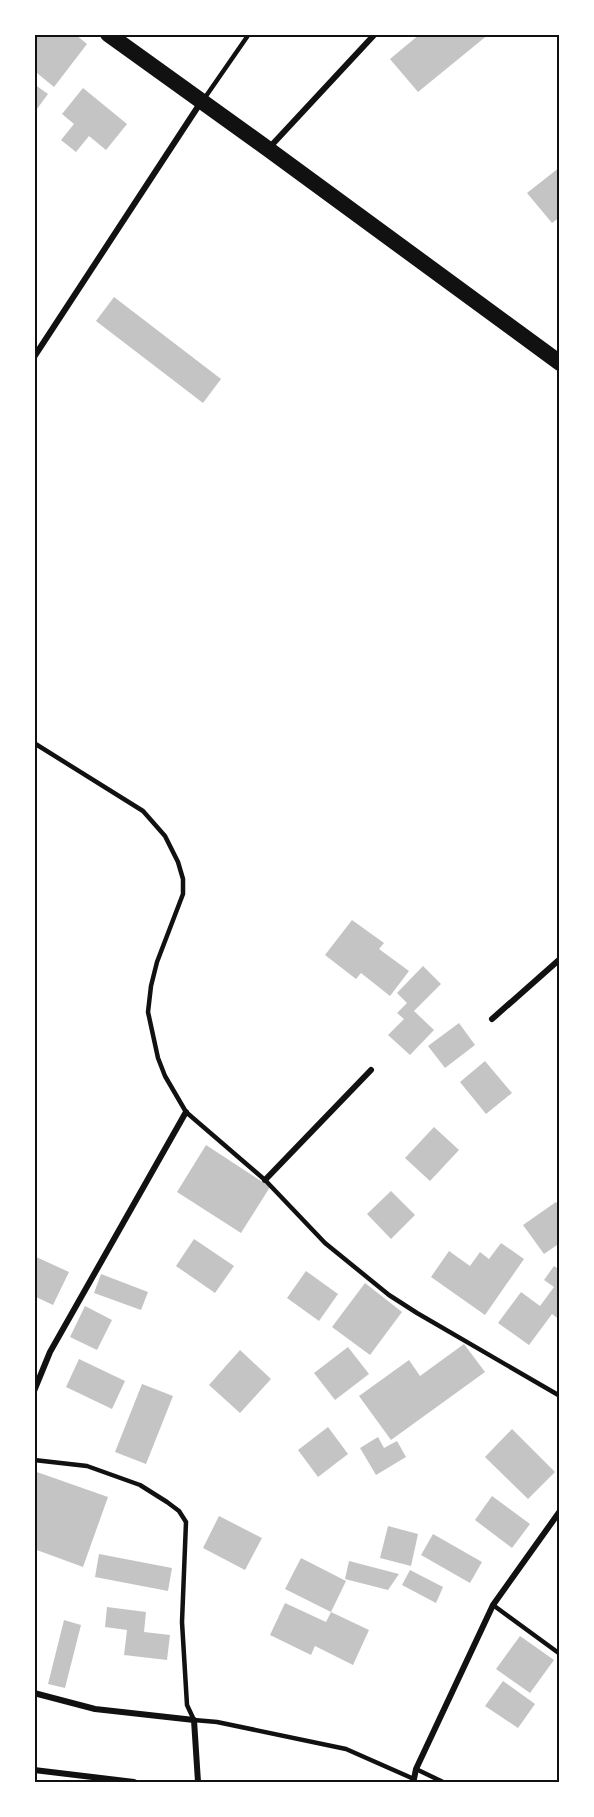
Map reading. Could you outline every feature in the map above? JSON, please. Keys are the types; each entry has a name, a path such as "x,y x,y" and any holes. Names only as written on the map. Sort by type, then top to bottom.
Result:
{"highway":[{"path":"108,34 560,363"}],"street":[{"path":"268,149 375,34"},
{"path":"34,357 202,102"},
{"path":"492,1018 560,959"},
{"path":"265,1180 372,1070"},
{"path":"34,1391 50,1352 186,1112"},
{"path":"413,1781 416,1769 493,1605 560,1511"},
{"path":"34,1693 95,1709 194,1720 198,1782"},
{"path":"34,1770 134,1782"}],"lane":[{"path":"202,102 249,34"},
{"path":"34,743 143,811 165,836 178,862 183,879 183,894 157,962 148,1012 158,1058 165,1076 186,1112 265,1180 326,1243 389,1294 417,1313 560,1396"},
{"path":"34,1460 87,1466 140,1485 173,1506 186,1522 182,1622 187,1705 194,1720 217,1722 346,1749 413,1781"},
{"path":"493,1605 560,1654"},
{"path":"416,1769 443,1782"}],"building":[{"path":"34,34 75,34 87,44 54,87 37,73 34,77"},
{"path":"420,34 489,34 418,92 390,59"},
{"path":"34,84 48,94 34,113"},
{"path":"83,88 127,124 106,150 89,136 76,152 61,140 74,124 62,114"},
{"path":"560,167 560,217 552,223 527,193"},
{"path":"114,297 221,379 203,403 96,321"},
{"path":"352,920 384,943 379,949 409,971 390,996 361,973 356,979 325,955"},
{"path":"423,966 441,984 414,1011 434,1030 410,1055 388,1035 404,1019 397,1013 407,1003 397,993"},
{"path":"459,1023 475,1045 445,1068 428,1046"},
{"path":"485,1061 512,1093 486,1114 460,1082"},
{"path":"434,1127 459,1150 430,1181 405,1158"},
{"path":"206,1145 270,1187 241,1233 177,1192"},
{"path":"391,1191 415,1215 391,1239 367,1214"},
{"path":"556,1202 560,1207 560,1243 544,1254 523,1225"},
{"path":"194,1239 234,1266 215,1293 176,1266"},
{"path":"501,1243 524,1259 485,1315 431,1277 449,1251 470,1266 480,1252 489,1259"},
{"path":"34,1256 69,1272 53,1305 34,1296"},
{"path":"554,1266 560,1270 560,1320 552,1314 529,1345 498,1323 521,1292 540,1306 554,1287 544,1280"},
{"path":"306,1271 338,1294 319,1321 287,1298"},
{"path":"101,1274 148,1292 141,1310 94,1293"},
{"path":"365,1283 402,1312 370,1355 332,1327"},
{"path":"85,1306 112,1320 97,1350 70,1337"},
{"path":"464,1344 485,1372 391,1440 359,1396 409,1360 420,1376"},
{"path":"348,1347 369,1374 335,1400 314,1373"},
{"path":"240,1350 271,1379 240,1413 209,1385"},
{"path":"79,1359 125,1381 112,1409 66,1387"},
{"path":"142,1384 173,1396 146,1464 115,1452"},
{"path":"328,1427 348,1454 318,1477 298,1450"},
{"path":"512,1429 555,1472 528,1499 485,1457"},
{"path":"378,1437 384,1448 397,1441 406,1457 376,1475 360,1448"},
{"path":"34,1471 108,1497 83,1567 34,1549"},
{"path":"492,1496 530,1524 512,1548 475,1520"},
{"path":"219,1516 262,1538 245,1570 203,1548"},
{"path":"388,1526 418,1534 411,1566 380,1558"},
{"path":"433,1534 482,1562 470,1583 421,1555"},
{"path":"99,1554 172,1568 168,1591 95,1577"},
{"path":"301,1558 346,1581 331,1612 285,1589"},
{"path":"349,1561 399,1574 388,1590 345,1579"},
{"path":"410,1570 443,1587 436,1603 402,1585"},
{"path":"285,1603 326,1622 331,1612 369,1630 353,1665 315,1646 311,1655 270,1635"},
{"path":"107,1607 146,1612 144,1632 170,1635 167,1660 124,1655 127,1630 105,1627"},
{"path":"64,1620 81,1625 65,1688 48,1684"},
{"path":"520,1636 554,1660 530,1693 496,1669"},
{"path":"503,1681 535,1704 518,1728 485,1706"}]}
